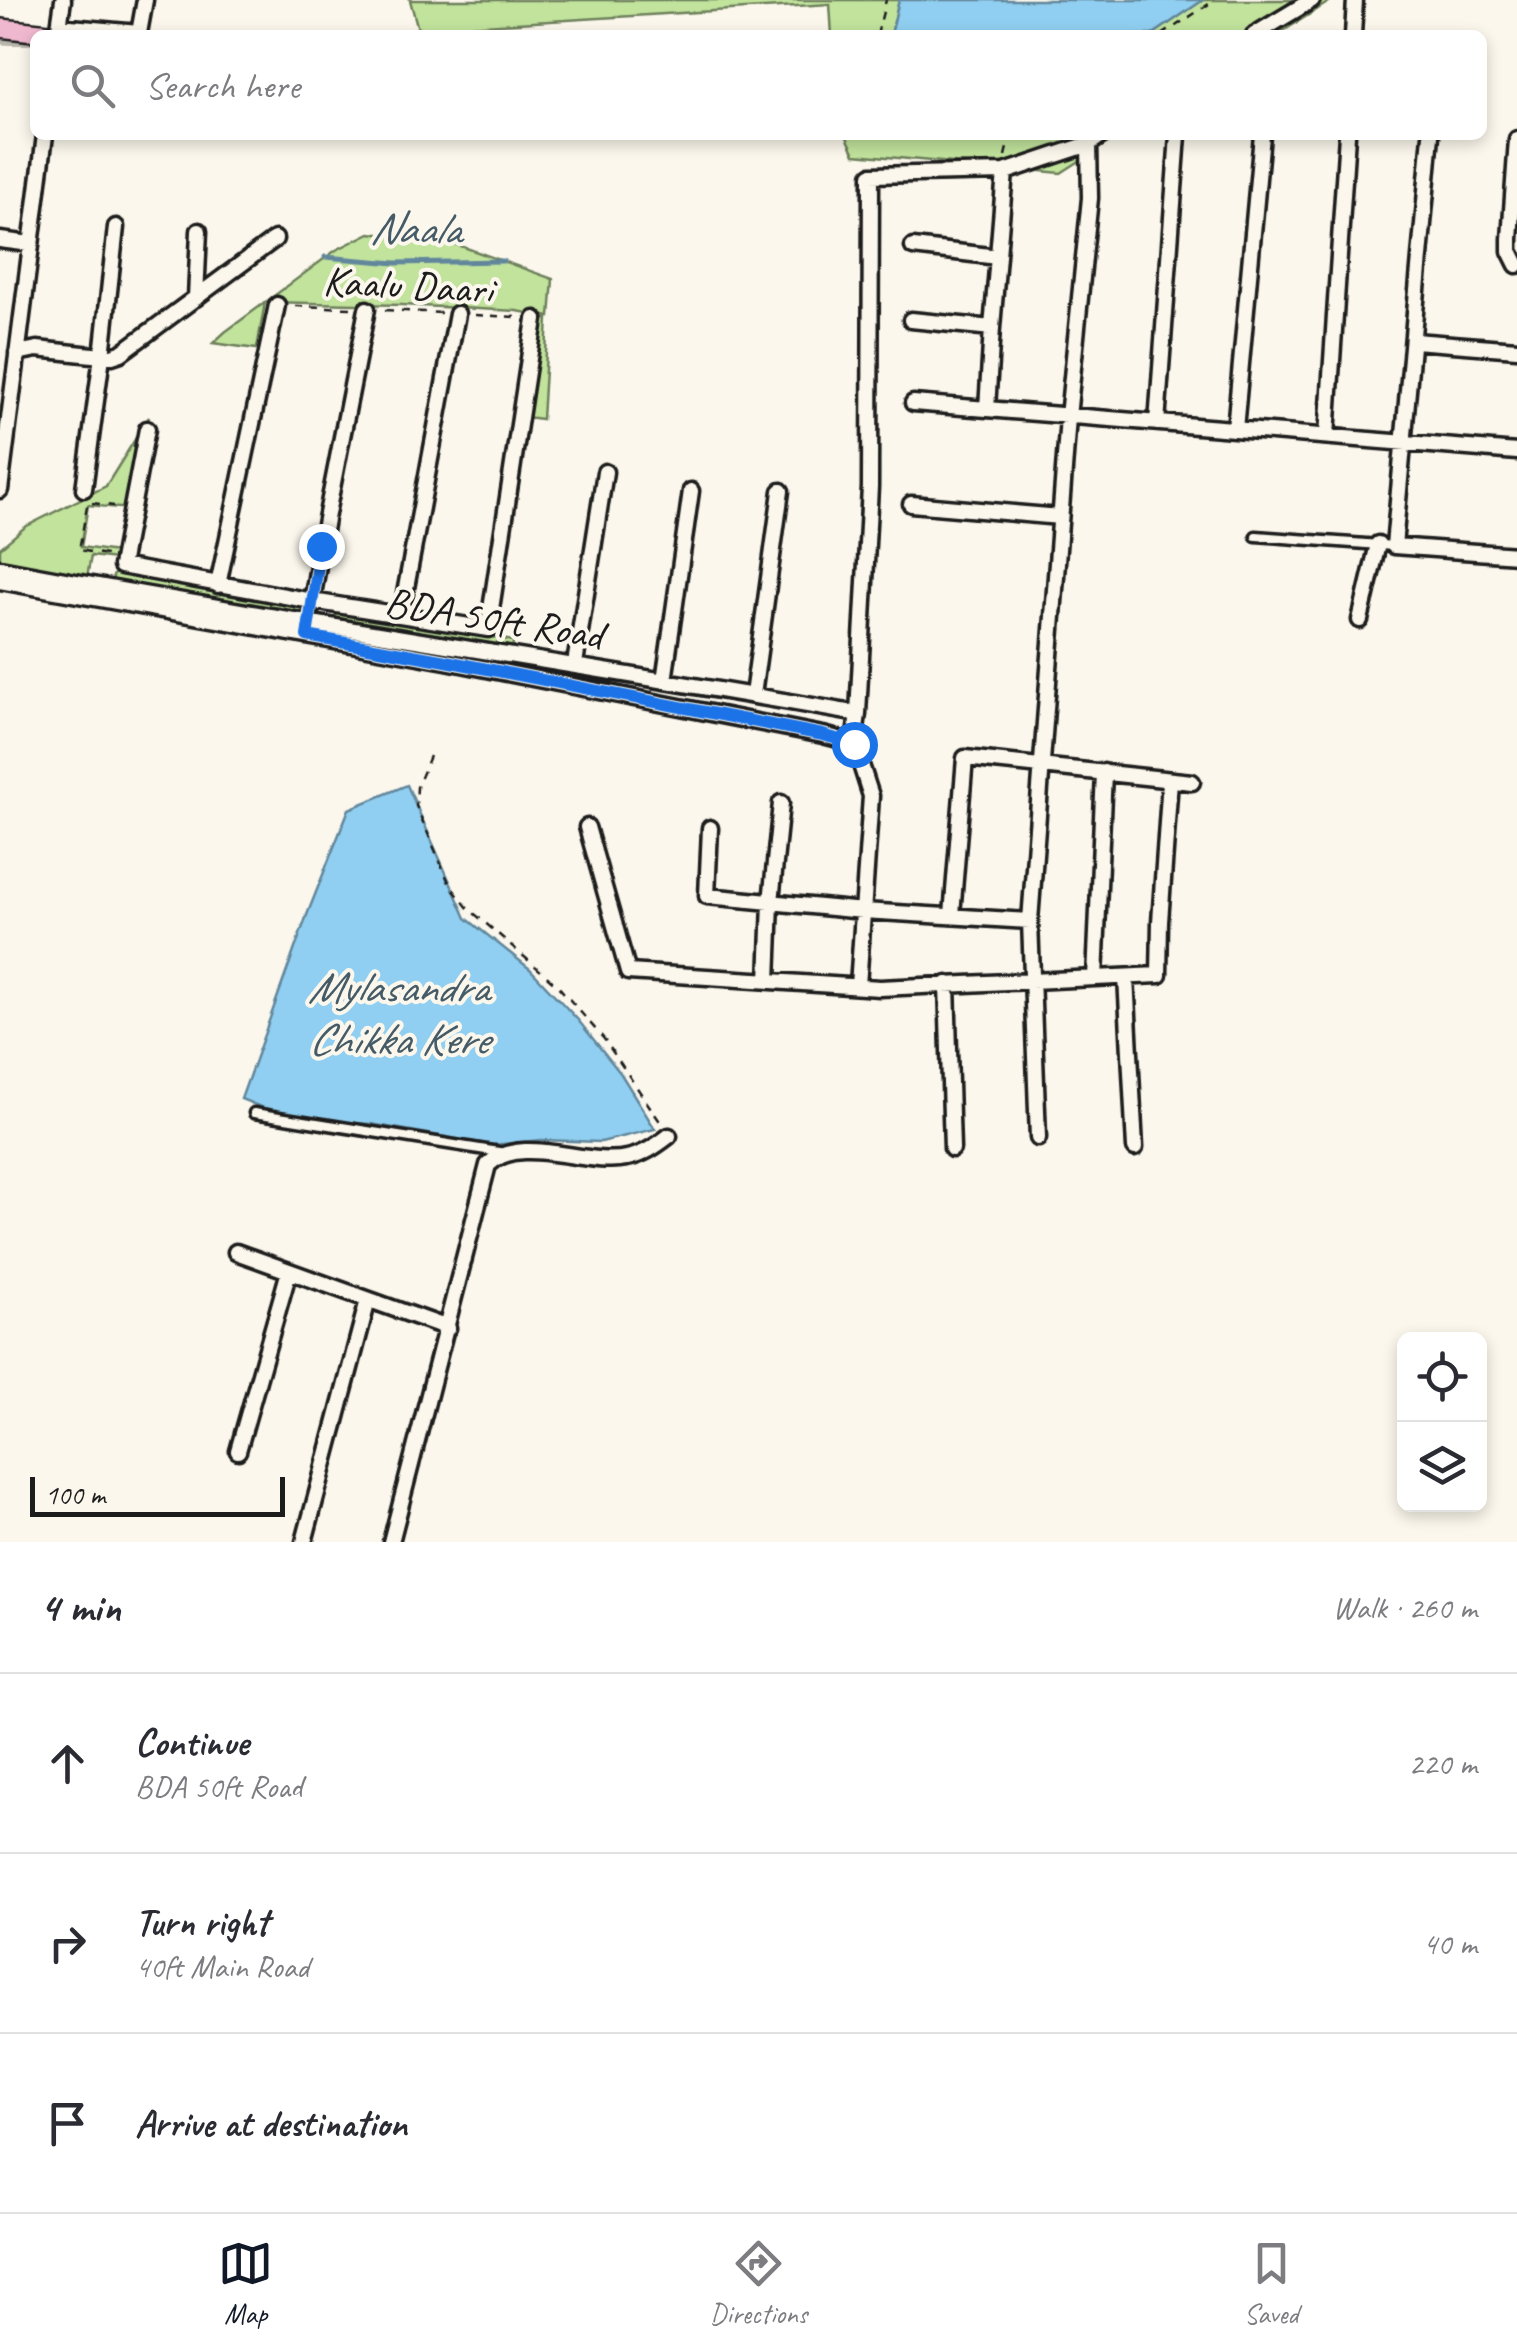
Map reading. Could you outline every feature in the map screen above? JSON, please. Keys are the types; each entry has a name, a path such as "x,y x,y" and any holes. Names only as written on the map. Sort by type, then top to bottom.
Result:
{"street":[{"path":"59,30 63,0"},
{"path":"139,30 144,0"},
{"path":"1272,30 1312,0"},
{"path":"1353,30 1355,0"},
{"path":"1517,139 1510,251 1517,265"},
{"path":"0,490 44,140"},
{"path":"858,986 871,796 854,744 870,488 871,175 1003,172 1095,140"},
{"path":"1157,423 1178,140"},
{"path":"1235,428 1262,140"},
{"path":"1328,436 1347,140"},
{"path":"1431,140 1394,546 1517,554"},
{"path":"1038,1138 1030,921 1068,417 1090,198 1089,144"},
{"path":"988,409 1003,172"},
{"path":"84,488 116,227"},
{"path":"196,298 199,231"},
{"path":"17,353 37,349 102,356 121,353 275,239"},
{"path":"0,240 31,244"},
{"path":"913,247 998,258"},
{"path":"218,585 276,305"},
{"path":"308,630 367,309"},
{"path":"400,615 457,314"},
{"path":"146,429 120,566 488,629 535,318"},
{"path":"910,320 992,328"},
{"path":"1414,341 1517,349"},
{"path":"913,404 1517,452"},
{"path":"575,664 605,472"},
{"path":"664,681 691,491"},
{"path":"753,695 781,492"},
{"path":"911,504 1060,517"},
{"path":"1360,620 1378,544"},
{"name":"BDA 50ft Road","path":"0,568 854,744"},
{"name":"BDA 50ft Road","path":"0,581 308,630 575,664 858,714"},
{"path":"952,916 965,758 1192,782"},
{"path":"1095,978 1104,772"},
{"path":"587,826 628,972 858,986 1159,975 1170,780"},
{"path":"768,981 770,902 780,802"},
{"path":"710,828 707,896 1030,921"},
{"path":"1126,976 1135,1148"},
{"path":"947,984 952,1149"},
{"path":"391,1542 488,1165 505,1153 518,1151 608,1160 627,1158 670,1136"},
{"path":"236,1252 448,1328"},
{"path":"238,1451 289,1271"},
{"path":"304,1542 368,1300"}],"lane":[{"path":"1256,536 1394,546"},
{"path":"254,1113 505,1153"}],"path":[{"path":"878,30 886,0"},
{"path":"1170,30 1215,0"},
{"path":"1003,172 1009,140"},
{"name":"Kaalu Daari","path":"276,305 535,318"},
{"path":"121,557 79,550 88,503 130,508"},
{"path":"430,756 418,787 416,806 450,885 468,908 557,985 604,1039 670,1136"}],"green space":[{"path":"410,0 899,0 892,30 832,30 830,4 418,29"},
{"path":"1203,0 1332,0 1285,30 1159,30"},
{"path":"848,140 1112,140 1061,173 855,154"},
{"path":"370,233 458,245 553,279 550,317 517,311 266,302 336,250"},
{"path":"265,303 257,349 213,343 225,332"},
{"path":"535,319 548,319 542,419 525,417"},
{"path":"149,417 130,509 88,505 81,547 117,552 115,559 91,556 87,577 0,562 0,548 25,527 106,486"},
{"path":"116,570 312,601 308,623 111,581"},
{"path":"337,608 513,641 512,651 335,620"}],"water":[{"path":"899,0 1203,0 1159,30 892,30"},
{"name":"Mylasandra Chikka Kere","path":"407,785 466,918 530,969 578,1020 621,1074 655,1129 601,1142 541,1140 492,1145 371,1124 291,1119 241,1099 349,809"}],"building":[{"path":"0,18 49,23 48,30 30,30 30,41 0,38"}],"waterway":[{"name":"Naala","path":"325,257 396,263 503,261"}],"route":[{"path":"321,546 307,636 597,690 854,744"}]}
